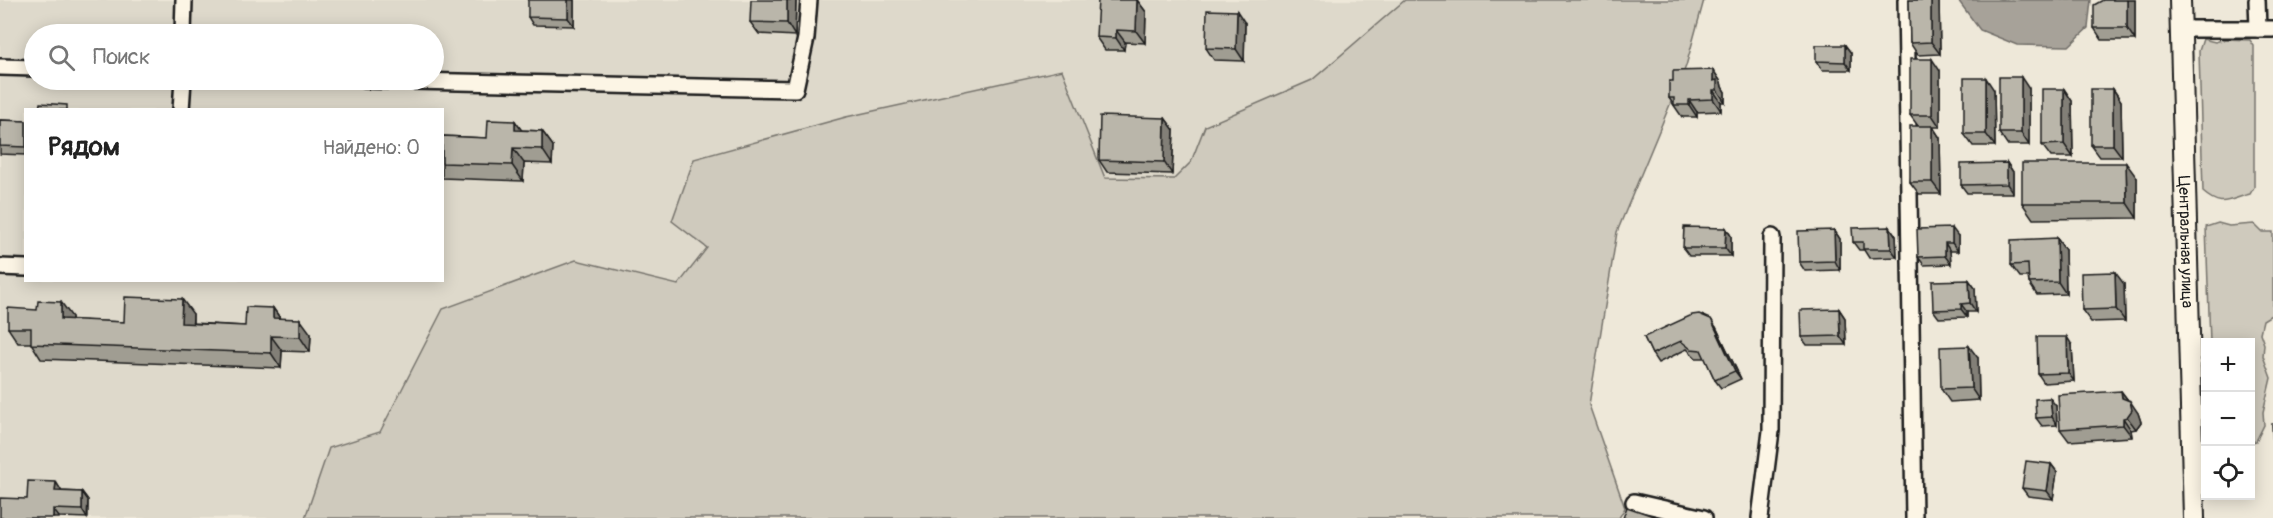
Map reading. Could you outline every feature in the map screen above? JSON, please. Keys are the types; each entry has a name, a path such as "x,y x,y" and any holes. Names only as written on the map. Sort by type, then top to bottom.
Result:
{"main road":[{"name":"Центральная улица","path":"2180,0 2194,518"}],"street":[{"path":"183,24 184,0"},
{"path":"444,82 795,89 806,38 809,0"},
{"path":"1906,0 1914,518"},
{"path":"2181,29 2266,29 2257,0"},
{"path":"0,67 24,68"},
{"path":"181,108 182,90"},
{"path":"1760,518 1771,431 1772,237"},
{"path":"0,267 24,268"},
{"path":"1634,502 1704,518"}],"shaded area":[{"path":"0,0 1405,0 1312,80 1205,126 1191,162 1174,179 1105,178 1097,156 707,247 678,285 576,260 444,309 379,432 329,448 305,518 0,518"},
{"path":"1405,0 1704,0 1686,66 1617,232 1589,405 1625,508 1619,518 305,518 329,448 380,432 443,309 576,260 678,285 707,248 672,221 694,159 846,117 1062,70 1105,178 1174,179 1191,162 1205,126 1312,80"},
{"path":"1958,0 2091,0 2088,28 2069,46 2017,45 1980,30"},
{"path":"2203,39 2215,42 2226,39 2250,40 2254,46 2254,187 2250,194 2226,201 2215,200 2203,192 2199,51"},
{"path":"2218,223 2229,226 2254,224 2262,232 2273,232 2273,314 2263,320 2260,333 2264,344 2263,356 2271,378 2263,412 2264,425 2256,441 2255,338 2210,338 2206,227"}],"building":[{"path":"528,0 568,0 568,18 528,17"},
{"path":"751,0 787,0 787,23 750,22"},
{"path":"1098,0 1137,0 1136,31 1116,30 1116,38 1096,37"},
{"path":"1909,0 1931,0 1931,42 1910,43"},
{"path":"2103,0 2127,0 2127,28 2094,28 2094,5"},
{"path":"1207,10 1237,11 1236,49 1206,48"},
{"path":"1816,45 1845,45 1845,62 1816,61"},
{"path":"1910,59 1932,59 1932,115 1910,115"},
{"path":"1713,70 1713,81 1717,80 1717,90 1713,90 1713,99 1689,100 1689,105 1674,105 1674,98 1669,98 1669,81 1673,81 1673,71"},
{"path":"1999,77 2021,77 2021,133 1999,133"},
{"path":"1964,78 1986,78 1986,134 1964,134"},
{"path":"2042,89 2064,89 2064,144 2042,145"},
{"path":"2091,89 2113,89 2113,145 2091,145"},
{"path":"40,103 67,105 67,108 39,108"},
{"path":"1100,116 1165,118 1164,162 1099,160"},
{"path":"0,120 24,121 24,147 0,146"},
{"path":"488,120 515,121 515,130 542,131 542,149 513,148 512,165 444,163 444,136 487,138"},
{"path":"1910,126 1932,126 1932,182 1910,182"},
{"path":"2007,163 2007,184 1961,185 1961,164"},
{"path":"2022,163 2126,163 2127,203 2022,203"},
{"path":"1684,227 1726,228 1725,248 1683,248"},
{"path":"1890,227 1891,249 1863,249 1863,242 1853,242 1852,228"},
{"path":"1952,228 1952,243 1945,243 1945,256 1918,257 1917,229"},
{"path":"1834,230 1835,261 1799,262 1798,231"},
{"path":"2057,238 2058,282 2029,283 2028,264 2011,265 2011,240"},
{"path":"2115,272 2116,309 2082,310 2081,273"},
{"path":"1969,280 1970,303 1961,304 1961,309 1933,310 1932,281"},
{"path":"125,297 182,299 181,323 245,326 246,307 273,308 273,318 300,319 300,337 271,336 271,353 31,344 31,328 8,328 8,308 37,310 38,301 61,302 61,319 124,322"},
{"path":"1839,309 1840,336 1801,337 1800,310"},
{"path":"1699,314 1711,319 1735,371 1715,380 1701,350 1691,349 1681,341 1652,354 1644,337"},
{"path":"2037,337 2067,337 2068,373 2038,374"},
{"path":"1969,346 1971,388 1941,389 1940,347"},
{"path":"2121,391 2122,398 2130,401 2132,410 2127,417 2123,418 2123,425 2060,429 2058,395"},
{"path":"2050,398 2052,417 2036,418 2035,399"},
{"path":"2026,461 2051,464 2047,491 2022,488"},
{"path":"28,481 56,482 55,491 82,492 82,510 53,509 53,518 0,518 0,498 27,499"},
{"path":"1627,507 1659,518 1623,518"}]}
